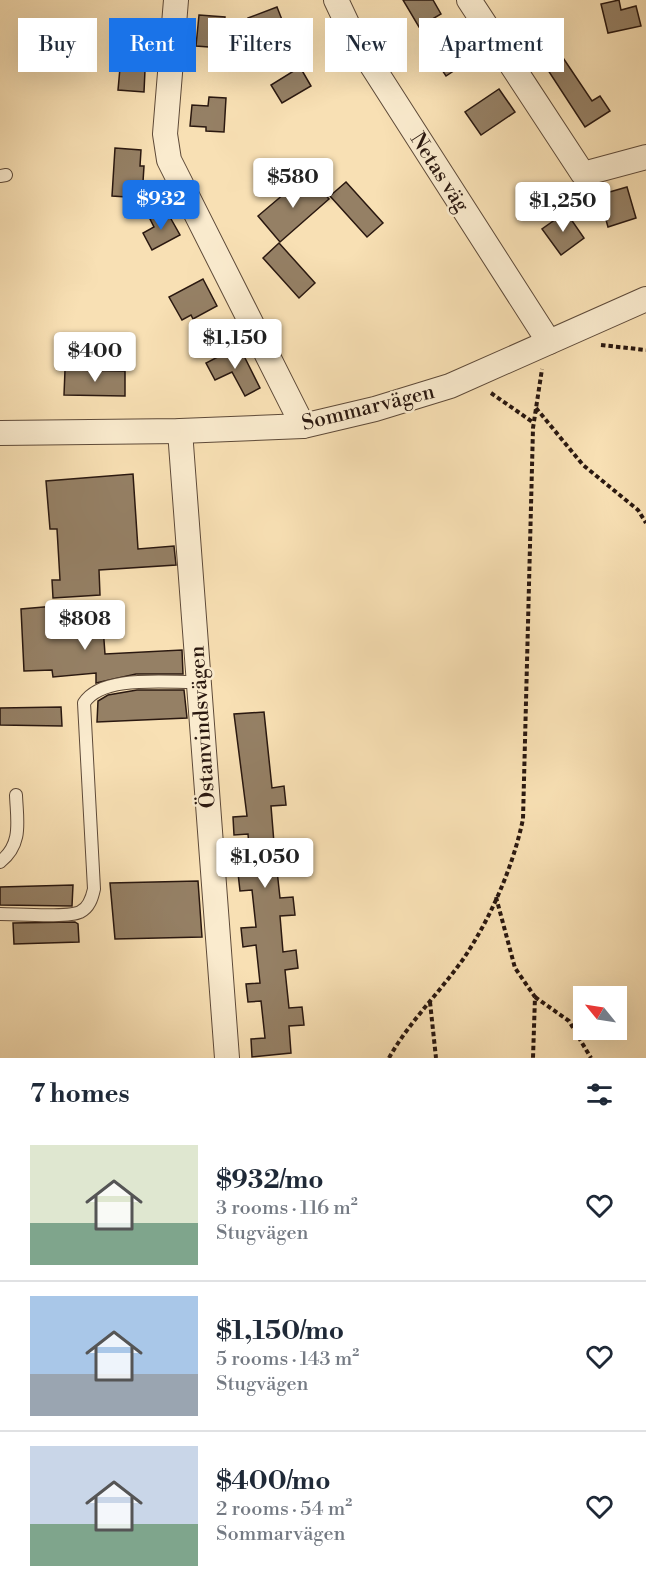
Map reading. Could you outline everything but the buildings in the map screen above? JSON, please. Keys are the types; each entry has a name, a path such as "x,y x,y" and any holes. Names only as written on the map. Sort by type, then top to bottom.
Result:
{"street":[{"path":"176,0 165,134 169,160 303,426"},
{"name":"Netas väg","path":"336,0 353,36 549,342"},
{"path":"469,0 583,174 646,157"},
{"name":"Sommarvägen","path":"0,433 180,431 303,426 375,409 466,379 646,299"},
{"name":"Östanvindsvägen","path":"180,431 227,1058"}],"lane":[{"path":"0,914 74,914 87,907 92,899 94,889 84,703 89,694 112,685 199,682"},
{"path":"0,862 14,848 18,838 16,795"}],"path":[{"path":"389,1058 464,957 496,897 517,847 523,819 534,424 549,342"},
{"path":"466,379 501,398 534,424"},
{"path":"536,408 582,465 638,510 646,523"},
{"path":"496,897 515,968 535,997 569,1021 591,1058"},
{"path":"533,1058 535,997"},
{"path":"430,1002 436,1058"}]}
